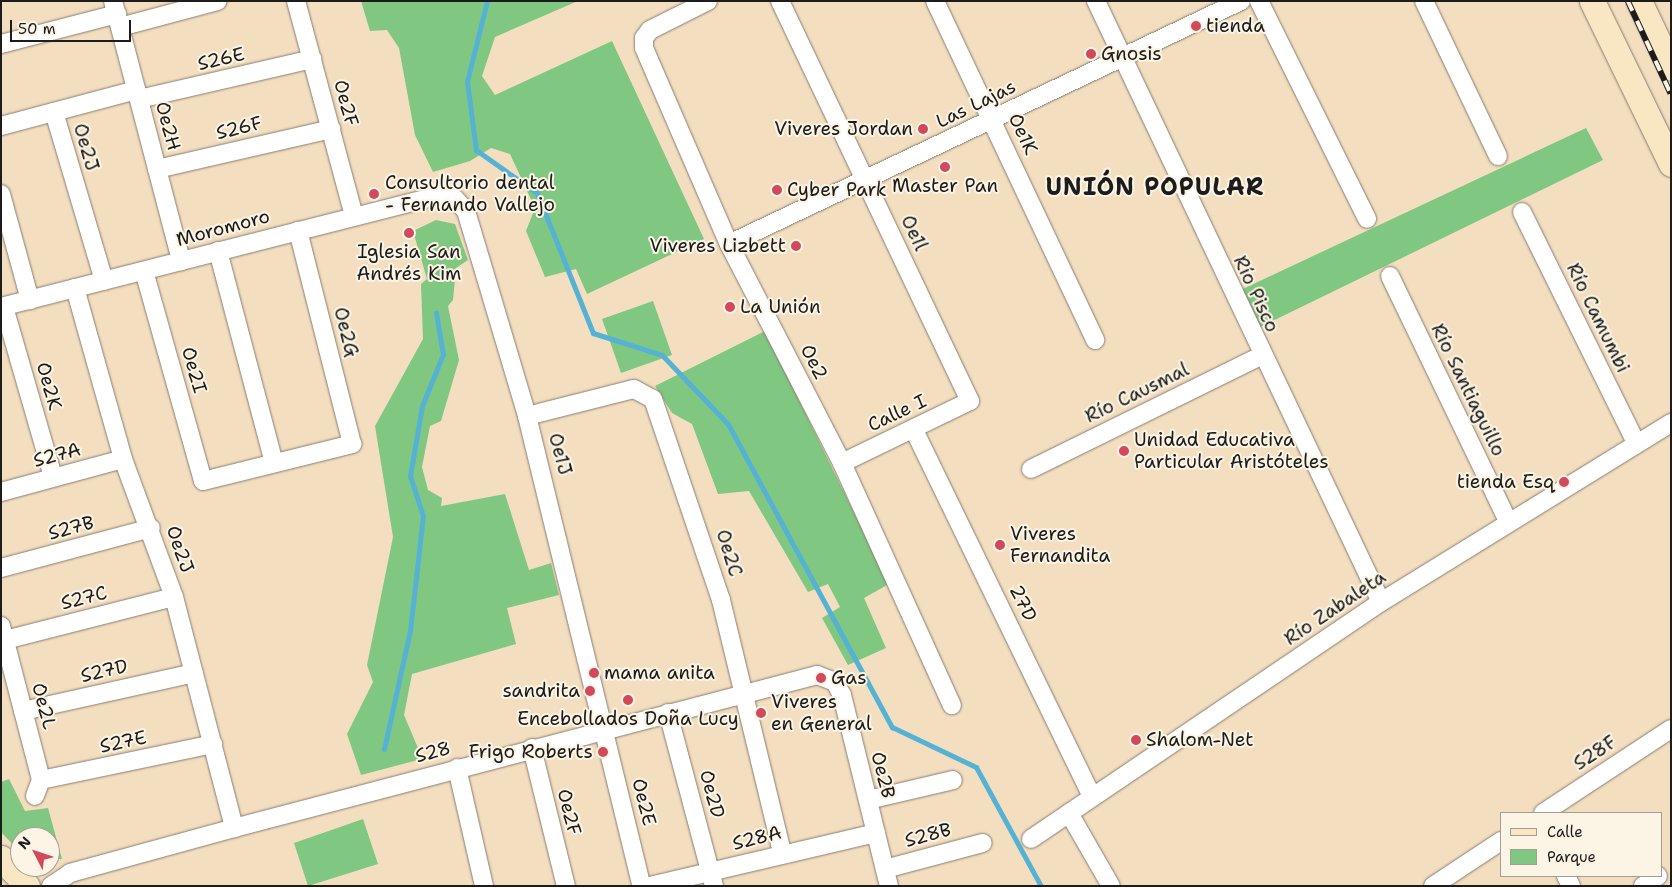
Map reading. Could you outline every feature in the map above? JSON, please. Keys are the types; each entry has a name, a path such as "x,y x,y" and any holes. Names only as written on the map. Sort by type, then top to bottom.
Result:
{"main road":[{"path":"1592,1 1671,164"},
{"path":"1639,1 1671,68"},
{"path":"1,858 27,886"}],"street":[{"path":"1,44 117,14 218,1"},
{"name":"Oe2F","path":"296,1 354,216"},
{"name":"Oe2","path":"708,1 644,38 729,244 842,463 952,704"},
{"name":"Oe1l","path":"780,1 970,401"},
{"name":"Oe1K","path":"935,1 993,119 1095,340"},
{"name":"Río Pisco","path":"1096,1 1261,356 1381,602"},
{"name":"Las Lajas","path":"729,244 1241,1"},
{"path":"1259,1 1367,219"},
{"path":"1424,1 1498,156"},
{"name":"Oe2H","path":"117,14 181,261"},
{"name":"S26E","path":"1,126 54,112 312,60"},
{"name":"Oe2J","path":"54,112 104,281"},
{"name":"S26F","path":"157,168 331,129"},
{"path":"1,194 30,300"},
{"name":"Moromoro","path":"3,307 440,195 455,199"},
{"name":"Oe1J","path":"455,199 466,211 528,416 604,728"},
{"name":"Río Camumbi","path":"1522,212 1636,443"},
{"name":"Oe2G","path":"274,463 352,444 298,231"},
{"path":"218,251 274,463"},
{"name":"Oe2I","path":"144,270 203,481 274,463"},
{"name":"Río Santiaguillo","path":"1390,276 1508,521"},
{"name":"Oe2J","path":"75,288 124,459 151,528 174,597 234,828"},
{"name":"Oe2K","path":"3,307 53,477"},
{"name":"Río Causmal","path":"1031,469 1261,356"},
{"name":"Oe2C","path":"528,416 634,389 654,399 701,533 744,696 782,853"},
{"name":"Calle I","path":"842,463 914,430 970,401"},
{"name":"Río Zabaleta","path":"1031,839 1381,602 1508,521 1671,423"},
{"name":"27D","path":"914,430 1092,796"},
{"name":"S27A","path":"1,492 124,459"},
{"name":"S27B","path":"1,568 151,528"},
{"name":"S27C","path":"3,633 174,597"},
{"name":"Oe2L","path":"3,633 23,711 38,788"},
{"name":"S27D","path":"23,711 194,672"},
{"name":"S28","path":"51,886 70,873 604,728 744,696 810,676 830,678"},
{"name":"Oe2B","path":"830,678 842,695 887,878"},
{"name":"Oe2D","path":"668,714 712,878"},
{"name":"Oe2E","path":"604,728 642,886"},
{"name":"S28F","path":"1545,812 1671,729"},
{"name":"S27E","path":"38,788 212,744"},
{"name":"Oe2F","path":"532,748 566,886"},
{"path":"457,768 484,886"},
{"path":"868,800 953,780"},
{"path":"1069,812 1111,886"},
{"name":"S28A","path":"650,886 712,878 782,853 876,833"},
{"name":"S28B","path":"887,878 983,842"},
{"path":"1433,886 1500,842"},
{"path":"1643,886 1656,877"}],"green space":[{"path":"361,1 578,1 495,37 482,76 495,95 612,41 704,239 587,294 576,269 545,277 526,231 535,208 510,154 491,148 470,161 433,172 415,135 399,48 387,30 370,31"},
{"path":"1586,128 1603,160 1250,332 1232,294"},
{"path":"436,220 455,224 468,260 456,268 453,300 448,306 459,360 441,421 430,426 422,467 428,490 442,498 441,506 505,494 529,570 551,563 559,595 507,608 516,644 412,674 404,715 418,748 418,760 361,775 347,734 373,682 367,665 393,537 375,426 423,339 421,284 427,279 413,231"},
{"path":"653,301 672,355 621,373 602,319"},
{"path":"765,331 889,584 864,598 886,648 848,665 822,618 840,607 828,584 808,592 749,491 718,494 692,424 672,413 655,386"},
{"path":"9,779 25,811 48,808 53,827 10,827 10,841 1,832 1,782"},
{"path":"363,819 378,864 308,886 294,843"}],"waterway":[{"path":"487,1 467,81 476,150 537,193 593,333 662,355 728,424 892,727 976,767 1041,886"},
{"path":"384,749 410,631 423,516 410,476 422,406 443,354 436,313"}],"railway":[{"path":"1628,1 1671,94"}],"place":[{"name":"tienda","path":"1196,26"},
{"name":"Gnosis","path":"1091,54"},
{"name":"Viveres Jordan","path":"923,129"},
{"name":"Master Pan","path":"945,167"},
{"name":"Cyber Park","path":"777,190"},
{"name":"Consultorio dental - Fernando Vallejo","path":"374,194"},
{"name":"Iglesia San Andrés Kim","path":"409,233"},
{"name":"Viveres Lizbett","path":"796,246"},
{"name":"La Unión","path":"730,307"},
{"name":"Unidad Educativa Particular Aristóteles","path":"1124,451"},
{"name":"tienda Esq","path":"1564,482"},
{"name":"Viveres Fernandita","path":"1000,545"},
{"name":"mama anita","path":"594,673"},
{"name":"Gas","path":"821,678"},
{"name":"sandrita","path":"590,691"},
{"name":"Encebollados Doña Lucy","path":"628,700"},
{"name":"Viveres en General","path":"761,713"},
{"name":"Shalom-Net","path":"1136,740"},
{"name":"Frigo Roberts","path":"603,752"}],"district":[{"name":"UNIÓN POPULAR","path":"1155,188"}]}
